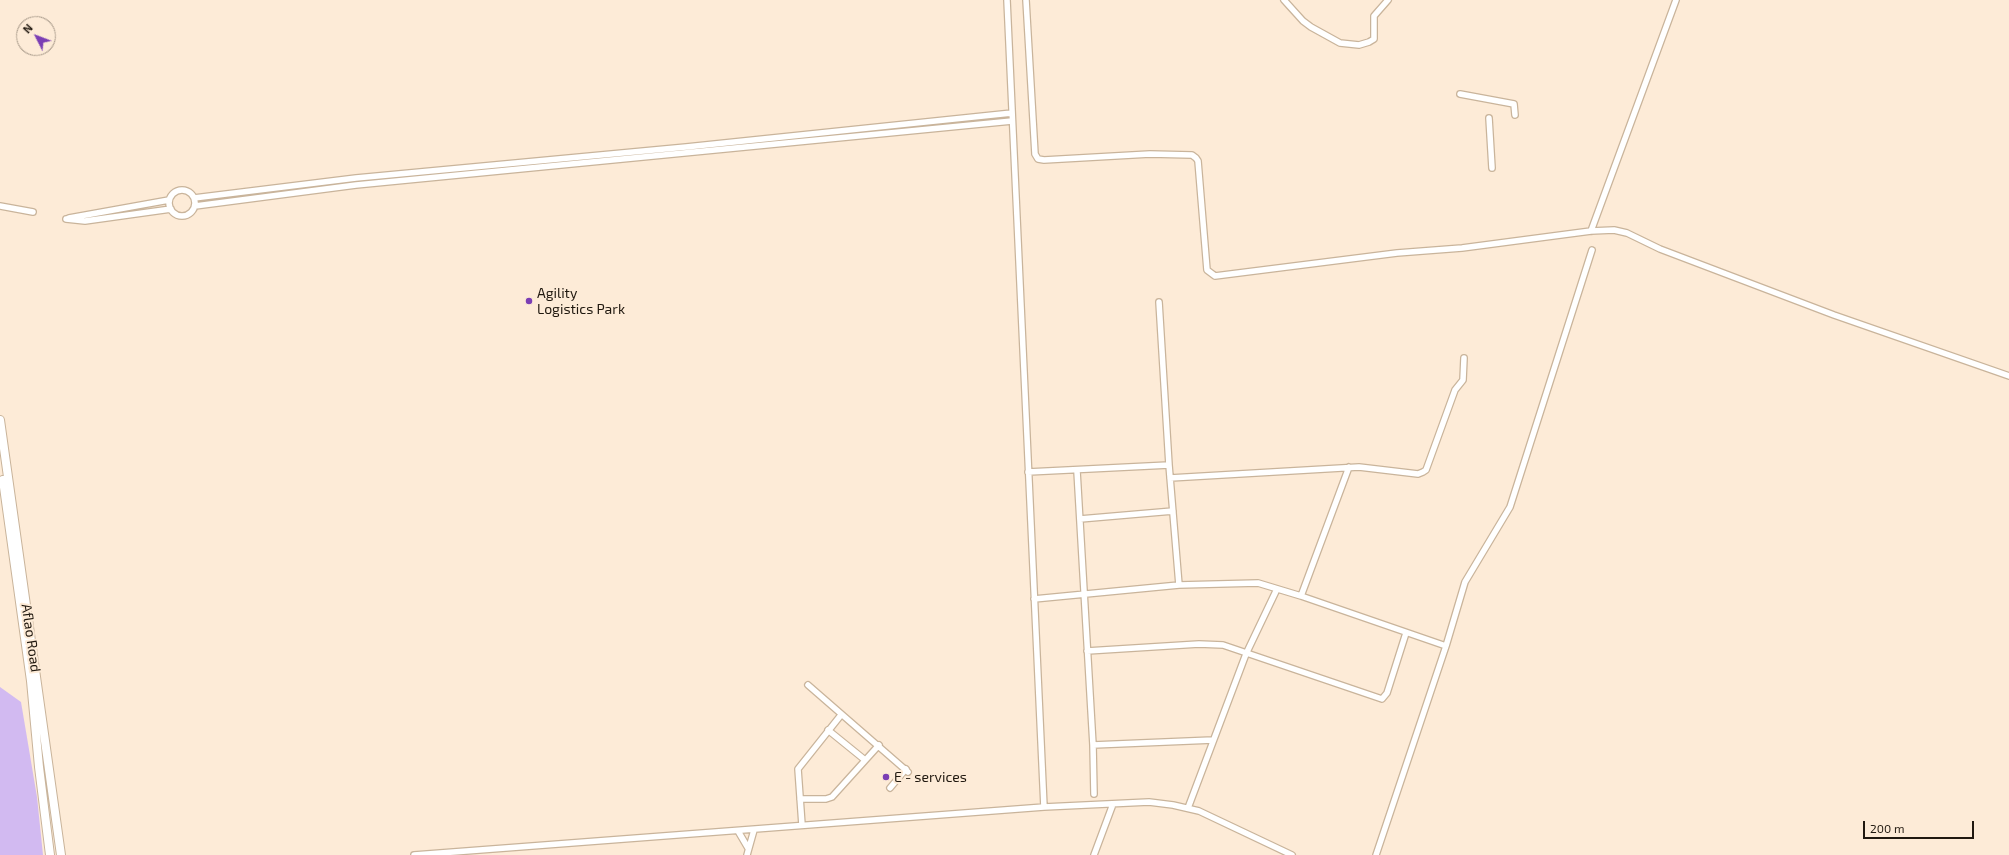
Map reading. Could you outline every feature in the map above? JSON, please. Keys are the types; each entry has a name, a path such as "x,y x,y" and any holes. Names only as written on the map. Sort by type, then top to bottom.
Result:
{"highway":[{"name":"Aflao Road","path":"0,420 61,855"},
{"name":"Aflao Road","path":"0,457 31,681 50,855"},
{"path":"46,826 51,836 55,855"},
{"path":"58,830 68,855"}],"street":[{"path":"1007,0 1044,807"},
{"path":"1026,0 1035,154 1038,158 1044,160 1150,154 1192,156 1196,158 1198,161 1207,270 1215,276 1397,253 1530,240 1591,231 1614,230 1623,232 1660,249 1820,310 2009,376"},
{"path":"1284,0 1303,21 1311,27 1340,43 1359,45 1374,39 1374,16 1388,0"},
{"path":"1591,231 1676,0"},
{"path":"1460,94 1514,104 1515,116"},
{"path":"194,198 356,178 686,147 1012,113"},
{"path":"1489,118 1492,168"},
{"path":"195,206 356,185 1012,121"},
{"path":"183,189 192,194 194,198 195,206 190,213 182,216 177,215 171,209 169,200 174,192 183,189"},
{"path":"169,200 84,214 66,219 85,221 171,209"},
{"path":"0,206 33,212"},
{"path":"1376,855 1446,646 1465,582 1510,507 1592,250"},
{"path":"1159,302 1169,465 1179,584"},
{"path":"1170,478 1349,467 1389,469 1418,474 1423,472 1426,470 1455,390 1463,380 1464,358"},
{"path":"1028,472 1077,471 1169,465"},
{"path":"1301,596 1349,467"},
{"path":"1077,471 1093,745 1094,794"},
{"path":"1080,519 1173,511"},
{"path":"1034,599 1179,584 1258,583 1301,596 1446,646"},
{"path":"1188,808 1246,654 1277,589"},
{"path":"1087,651 1199,644 1223,645 1382,699 1387,693 1406,633"},
{"path":"808,685 907,771 890,788"},
{"path":"802,825 798,769 828,730 842,715"},
{"path":"828,730 865,760"},
{"path":"1093,745 1213,740"},
{"path":"800,799 826,799 832,797 878,745"},
{"path":"414,855 1044,807 1149,802 1199,811 1292,855"},
{"path":"1094,855 1112,804"},
{"path":"746,855 754,830"},
{"path":"738,831 748,848"}],"shaded area":[{"path":"0,687 21,702 37,797 43,855 0,855"}],"place":[{"name":"Agility Logistics Park","path":"529,301"},
{"name":"E - services","path":"886,777"}]}
